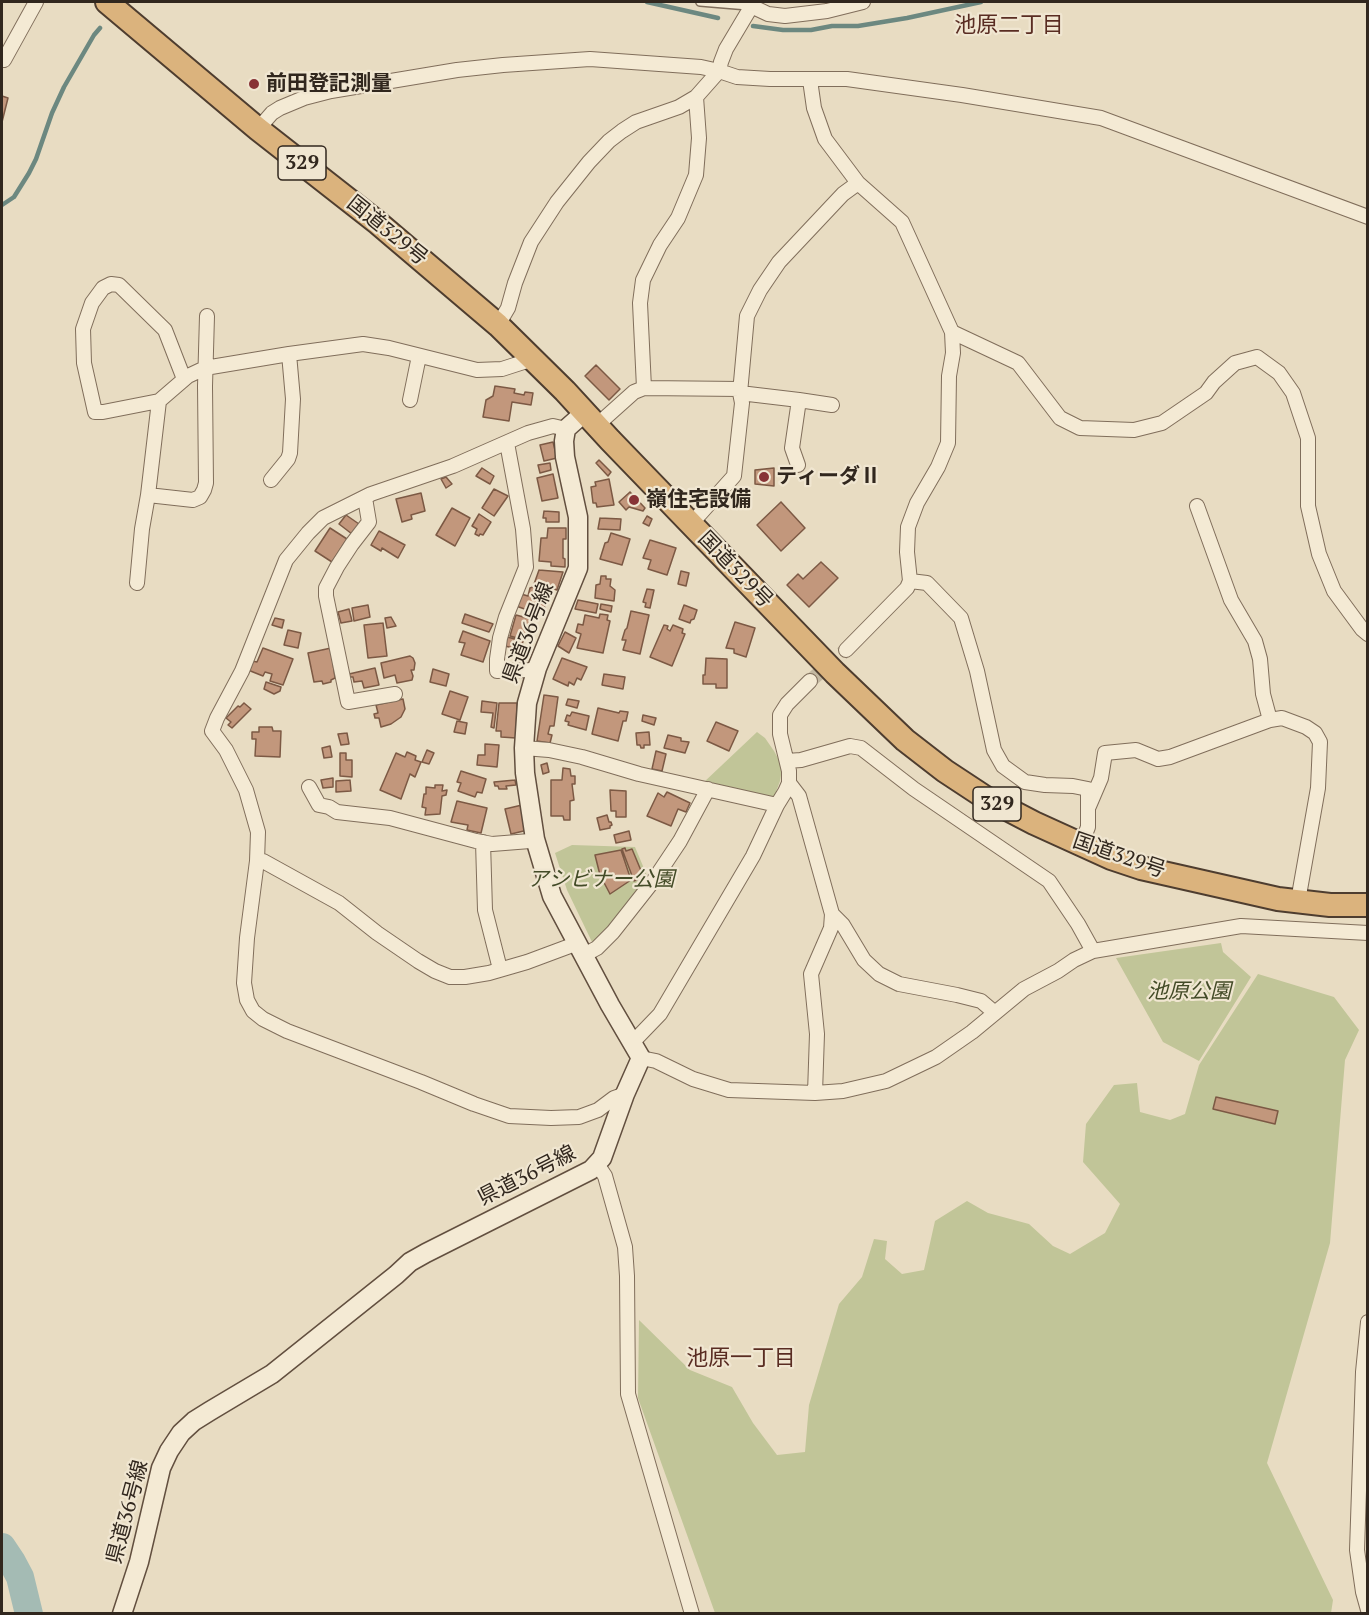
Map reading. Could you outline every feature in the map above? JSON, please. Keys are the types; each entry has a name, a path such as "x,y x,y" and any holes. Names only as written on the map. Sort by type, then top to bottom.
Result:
{"highway":[{"name":"国道329号","path":"106,2 258,129 378,223 498,325 835,673 905,740 945,771 986,798 1111,858 1141,868 1234,890 1278,899 1330,905 1366,919"}],"main road":[{"path":"566,429 590,419"},
{"name":"県道36号線","path":"122,1614 139,1562 161,1468 180,1433 194,1420 272,1374 410,1262 591,1170 605,1149 625,1094 637,1050 610,1005 552,896 535,838 525,773 527,703 537,668 578,568 578,517 565,457 566,429"}],"street":[{"path":"4,60 36,2"},
{"path":"498,325 508,308 515,282 531,242 557,202 609,141 636,122 679,107 696,97 719,71 726,49 750,3 768,14 785,16 827,11 863,2"},
{"path":"258,129 272,113 304,98 354,87 468,69 590,59 701,67 737,77 847,79 1101,118 1368,218"},
{"path":"810,80 814,108 825,139 858,183 902,222 952,332 948,443 938,467 917,503 908,527 907,552 910,581 907,588 846,650"},
{"path":"644,388 640,303 643,280 660,245 678,218 696,175 699,138 696,97"},
{"path":"691,524 734,477 742,403 740,391 747,316 760,290 779,262 843,194 858,183"},
{"path":"184,379 165,330 119,285 111,284 103,288 92,303 83,328 84,363 95,412 159,401 188,376 205,368 363,344 389,348 477,370 502,369 533,359"},
{"path":"148,495 192,500 200,497 204,490 206,483 207,316"},
{"path":"952,332 1018,363 1060,418 1080,428 1134,430 1162,423 1206,393 1214,382 1235,363 1257,357 1279,373 1293,393 1308,438 1308,506 1319,554 1334,591 1368,634"},
{"path":"271,480 288,459 290,453 293,399 289,354"},
{"path":"410,400 419,356"},
{"path":"590,419 644,388 740,391 832,405"},
{"path":"798,465 792,448 799,400"},
{"path":"137,583 159,401"},
{"path":"566,429 553,426 528,433 453,466 364,498 323,518 286,560 242,671 212,731 226,750 246,790 258,832 244,984 247,1000 253,1011 263,1019 287,1031 509,1116 579,1117 598,1110 614,1098 625,1094"},
{"path":"507,443 523,529 526,567 506,616 500,638 497,670 537,668"},
{"path":"364,498 369,522 337,567 326,588 326,596 348,702 395,694"},
{"path":"1197,506 1231,600 1255,641 1260,659 1263,694 1270,720"},
{"path":"910,581 927,583 960,618 977,671 994,750 1003,766 1025,782 1088,789 1088,827 1082,845"},
{"path":"810,681 787,704 780,715 780,734 789,771 789,783 753,856 637,1050 693,1079 729,1090 815,1094 843,1091 886,1081 936,1057 972,1032 1024,989 1093,951 1241,926 1366,919"},
{"path":"1089,806 1101,778 1105,753 1136,750 1158,759 1270,720 1282,718 1306,727 1316,733 1320,742 1318,788 1298,901"},
{"path":"787,761 801,760 850,746 861,748 914,789 1049,881 1093,951"},
{"path":"524,748 582,756 639,774 777,805"},
{"path":"789,783 799,796 832,914 831,928 811,974 817,1034 815,1094"},
{"path":"309,787 319,805 337,812 390,818 492,844 530,841 535,838"},
{"path":"257,861 263,861 339,903 377,933 435,971 450,977 465,977 581,949 597,948 613,932 654,880 680,841 708,789"},
{"path":"483,842 485,910 500,969"},
{"path":"832,914 843,925 864,960 879,974 899,984 981,1001 995,1013"},
{"path":"597,1164 605,1176 625,1247 628,1394 692,1614"},
{"path":"1368,1322 1363,1372 1358,1550 1362,1592 1368,1610"}],"lane":[{"path":"700,2 750,3"}],"green space":[{"path":"757,732 765,738 774,751 782,769 773,800 703,783"},
{"name":"アシビナー公園","path":"572,845 635,847 648,878 606,932 592,942 567,890 555,853"},
{"name":"池原公園","path":"1221,943 1223,952 1251,977 1199,1061 1163,1042 1116,958"},
{"path":"1258,974 1334,997 1359,1030 1345,1060 1330,1243 1267,1463 1333,1600 1331,1613 715,1613 638,1398 639,1320 690,1370 732,1387 753,1423 777,1455 805,1452 809,1405 839,1304 862,1277 874,1239 887,1241 885,1259 902,1274 924,1270 935,1221 967,1201 988,1213 1029,1224 1053,1246 1070,1254 1105,1233 1120,1204 1083,1162 1086,1124 1114,1085 1137,1083 1140,1112 1170,1120 1185,1114 1199,1065"}],"building":[{"path":"2,96 8,98 2,122"},
{"path":"596,365 620,389 609,400 585,376"},
{"path":"495,386 515,389 514,393 524,395 525,392 533,393 531,405 512,402 509,421 483,417 486,400 493,396"},
{"path":"553,442 557,458 544,461 540,445"},
{"path":"599,460 611,472 608,476 596,463"},
{"path":"550,463 551,470 540,473 538,465"},
{"path":"482,468 494,476 490,484 476,476"},
{"name":"ティーダⅡ","path":"774,468 774,486 755,484 755,470"},
{"path":"553,474 558,498 542,501 537,478"},
{"path":"446,477 452,484 446,488 441,479"},
{"path":"609,479 614,505 597,507 596,503 593,503 591,487 596,486 595,482"},
{"path":"494,489 508,496 494,516 482,508"},
{"path":"630,492 645,508 643,511 629,507 626,510 619,502"},
{"path":"421,493 425,511 411,515 412,519 402,522 396,499"},
{"path":"781,502 805,528 781,551 757,525"},
{"path":"452,508 470,518 455,546 436,535"},
{"path":"544,511 559,512 559,522 546,522 546,518 543,518"},
{"path":"479,514 491,522 483,535 479,536 475,534 477,529 472,526"},
{"path":"346,515 359,524 352,534 339,524"},
{"path":"647,516 652,519 649,526 643,523"},
{"path":"600,518 621,519 620,530 598,529"},
{"path":"330,528 347,539 332,562 315,551"},
{"path":"548,528 566,528 566,539 563,539 565,567 551,566 551,562 539,561 541,538 547,538"},
{"path":"379,531 405,545 398,558 382,548 381,551 371,545"},
{"path":"611,533 630,539 622,565 600,559"},
{"path":"650,540 676,548 667,575 648,569 651,560 643,558"},
{"path":"821,562 838,578 809,607 787,585 798,574 803,579"},
{"path":"539,570 563,572 557,590 551,588 542,615 516,606 521,594 528,596"},
{"path":"681,571 689,573 686,586 678,584"},
{"path":"601,576 611,579 610,586 615,590 614,601 595,598 596,585 600,584"},
{"path":"647,589 654,590 650,608 645,607 646,603 643,602"},
{"path":"578,600 598,604 596,613 575,609"},
{"path":"601,604 612,606 611,612 600,609"},
{"path":"368,605 370,617 354,621 352,608"},
{"path":"684,605 697,610 690,623 679,619"},
{"path":"349,609 352,621 341,623 338,612"},
{"path":"631,611 649,615 640,654 623,650 626,640 622,640"},
{"path":"465,614 493,624 489,632 462,623"},
{"path":"600,614 608,615 607,620 610,621 603,653 577,648 581,634 576,632 578,624 583,625 585,615 599,618"},
{"path":"516,615 531,619 525,640 510,636"},
{"path":"391,617 396,626 387,628 385,618"},
{"path":"275,618 284,620 282,628 272,625"},
{"path":"735,622 755,628 746,657 734,653 734,649 726,648"},
{"path":"383,623 387,656 368,658 364,625"},
{"path":"664,625 668,626 667,629 670,631 673,625 683,629 682,633 685,634 672,666 650,657"},
{"path":"288,630 301,633 298,648 284,645"},
{"path":"463,631 490,641 483,662 461,655 465,643 459,642"},
{"path":"565,632 576,638 569,653 558,646"},
{"path":"507,637 523,641 521,650 505,646"},
{"path":"263,648 293,659 283,685 270,681 272,674 265,672 263,676 248,670 252,661 257,662"},
{"path":"331,648 335,678 323,684 322,681 314,682 308,653"},
{"path":"410,656 415,663 414,670 411,670 412,680 397,683 395,675 384,678 381,663"},
{"path":"562,658 587,667 581,680 577,678 574,685 569,682 568,686 553,679"},
{"path":"706,658 727,659 727,688 716,688 716,684 703,684"},
{"path":"375,668 379,685 364,688 362,681 354,682 353,677 349,677 349,674"},
{"path":"433,669 449,674 446,686 430,682"},
{"path":"604,674 625,677 623,689 602,685"},
{"path":"266,682 281,687 280,691 274,694 264,689"},
{"path":"450,691 468,697 460,720 442,714"},
{"path":"544,695 558,697 554,726 550,726 548,734 552,735 550,743 537,741"},
{"path":"403,699 405,709 401,717 381,727 379,718 375,718 374,714 378,713 376,705"},
{"path":"568,699 579,701 577,708 566,705"},
{"path":"482,701 497,703 494,728 491,727 493,713 481,712"},
{"path":"244,703 251,709 232,728 228,725 231,722 226,718"},
{"path":"499,703 517,703 516,738 501,737 501,731 496,731"},
{"path":"598,708 619,713 620,711 628,712 618,741 592,734"},
{"path":"572,712 589,716 586,730 568,725 569,722 565,721 567,715 570,716"},
{"path":"643,715 656,718 654,725 642,721"},
{"path":"457,721 467,723 465,734 454,732"},
{"path":"716,722 738,731 729,751 707,741"},
{"path":"259,727 272,727 273,731 281,731 280,757 255,756 256,739 252,739 252,732 259,732"},
{"path":"649,732 650,745 644,745 644,748 641,748 637,745 636,733"},
{"path":"347,733 349,744 341,745 338,734"},
{"path":"668,735 689,742 685,753 664,748"},
{"path":"485,744 499,745 497,767 477,765 478,755 485,755"},
{"path":"330,746 332,757 324,758 322,748"},
{"path":"427,750 434,753 429,764 422,762"},
{"path":"656,751 666,754 662,771 652,769"},
{"path":"407,752 416,756 415,760 421,762 415,777 410,774 401,799 380,790 396,753 405,757"},
{"path":"340,753 346,753 346,760 352,760 352,777 340,776"},
{"path":"547,763 549,772 543,774 541,765"},
{"path":"563,768 570,769 571,776 575,776 575,784 572,784 574,800 570,801 570,820 564,820 563,816 551,816 551,780 562,780"},
{"path":"461,771 486,779 482,793 477,792 475,797 458,791 461,783 457,782"},
{"path":"333,778 333,787 323,788 321,780"},
{"path":"350,780 351,791 336,792 336,781"},
{"path":"515,780 516,785 506,786 507,789 499,789 494,782"},
{"path":"435,785 443,785 442,791 447,790 446,795 442,796 440,814 425,815 426,808 422,807 426,787 435,788"},
{"path":"610,790 626,791 626,817 616,817 616,811 611,811"},
{"path":"667,792 690,803 686,812 678,809 671,826 647,816 658,793 664,797"},
{"path":"457,801 487,808 481,833 467,830 468,825 451,822"},
{"path":"522,805 528,830 511,834 505,809"},
{"path":"607,815 612,825 610,828 600,830 597,818"},
{"path":"629,831 631,840 616,843 614,835"},
{"path":"625,848 626,851 632,849 642,873 639,874 641,878 634,881 622,849"},
{"path":"621,850 631,880 610,894 600,875 595,855"},
{"path":"1216,1097 1278,1111 1275,1124 1213,1109"}],"waterway":[{"path":"647,2 718,18"},
{"path":"753,26 783,30 858,26 981,2"},
{"path":"2,205 14,197 29,173 64,87 100,28"},
{"path":"2,1547 20,1577 29,1614"}],"tunnel":[{"path":"810,681 846,650"}],"place":[{"name":"前田登記測量","path":"254,84"},
{"name":"ティーダⅡ","path":"764,477"},
{"name":"嶺住宅設備","path":"634,500"}],"district":[{"name":"池原二丁目","path":"1009,26"},
{"name":"池原一丁目","path":"741,1359"}]}
